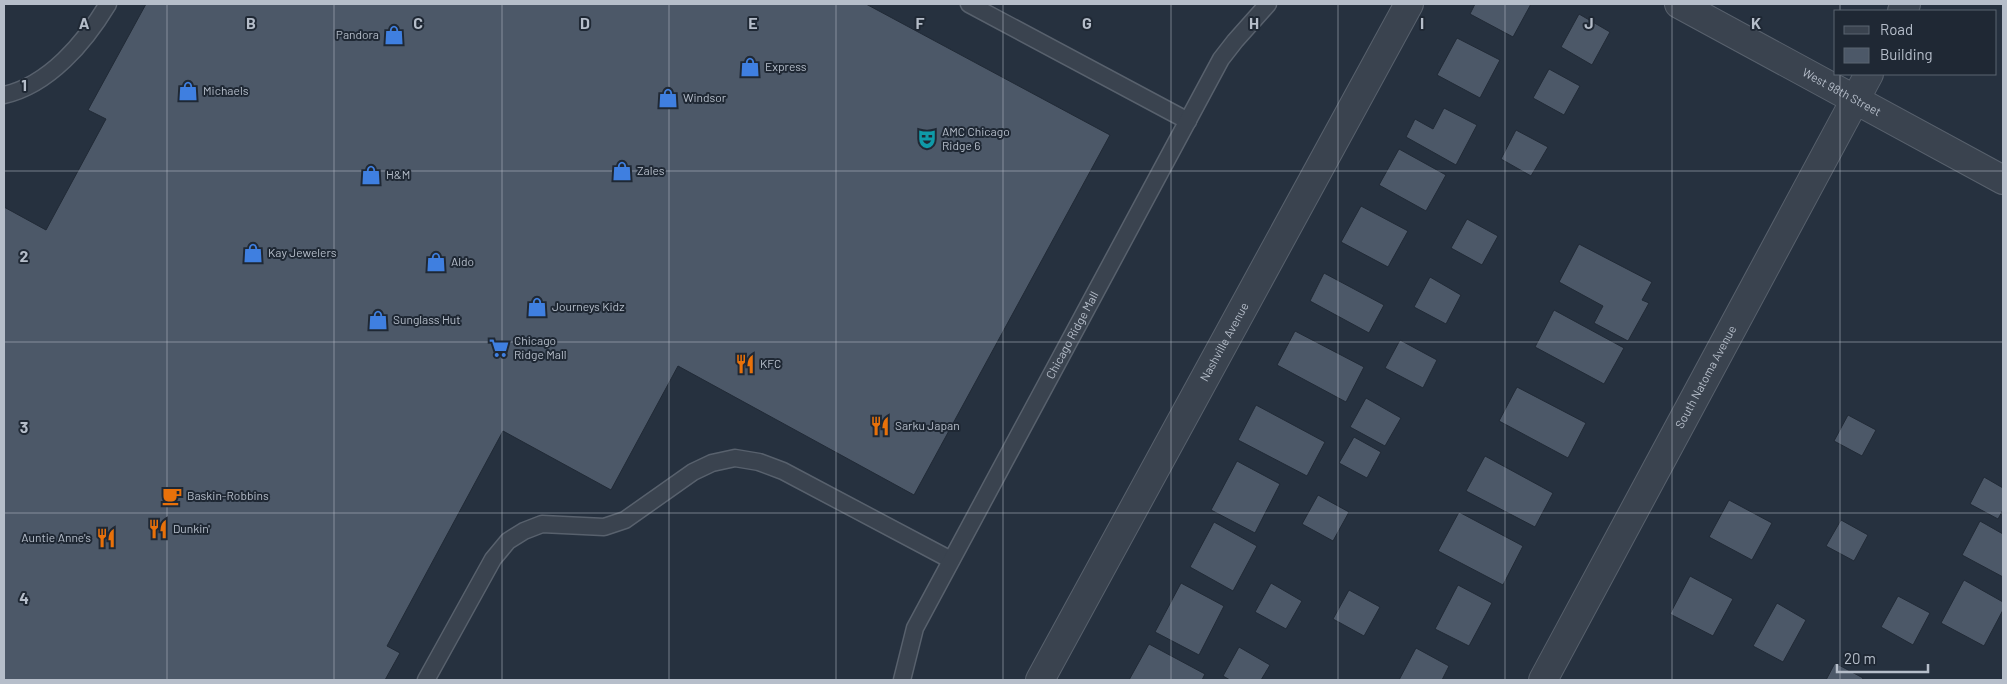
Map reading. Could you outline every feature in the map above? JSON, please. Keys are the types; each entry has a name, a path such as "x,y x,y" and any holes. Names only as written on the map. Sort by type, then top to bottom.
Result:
{"street":[{"name":"Nashville Avenue","path":"1040,680 1409,4"},
{"name":"West 98th Street","path":"1679,4 2003,180"},
{"name":"South Natoma Avenue","path":"1543,680 1868,75"}],"lane":[{"path":"4,95 32,84 55,67 74,50 96,24 108,4"},
{"path":"970,4 1188,121"},
{"name":"Chicago Ridge Mall","path":"902,680 915,628 1188,121 1222,59 1235,41 1268,4"},
{"path":"426,680 492,559 508,541 524,531 542,524 604,526 626,520 693,472 712,463 735,458 759,462 783,471 951,560"}],"building":[{"name":"Chicago Ridge Mall","path":"146,4 866,4 1110,135 914,495 678,366 611,490 503,431 387,646 400,653 385,680 4,680 4,207 46,230 106,119 88,110"},
{"path":"1475,4 1531,4 1513,37 1470,14"},
{"path":"1579,14 1610,32 1592,65 1561,47"},
{"path":"1457,38 1500,60 1480,98 1437,75"},
{"path":"1549,69 1580,86 1564,115 1533,98"},
{"path":"1444,108 1477,125 1456,165 1406,137 1415,119 1433,129"},
{"path":"1516,130 1548,147 1531,176 1501,159"},
{"path":"1399,149 1446,175 1426,211 1379,185"},
{"path":"1361,206 1408,231 1388,267 1341,242"},
{"path":"1467,219 1498,236 1482,265 1451,248"},
{"path":"1579,244 1652,282 1642,300 1649,303 1628,341 1594,323 1603,306 1559,282"},
{"path":"1324,273 1384,305 1369,333 1310,301"},
{"path":"1430,277 1461,295 1446,324 1414,307"},
{"path":"1554,310 1624,348 1604,384 1535,347"},
{"path":"1295,331 1364,367 1346,402 1277,365"},
{"path":"1400,340 1437,360 1423,388 1385,368"},
{"path":"1517,387 1586,423 1568,458 1499,421"},
{"path":"1366,398 1401,418 1385,446 1350,427"},
{"path":"1256,405 1325,442 1307,476 1238,440"},
{"path":"1848,415 1876,430 1862,456 1834,441"},
{"path":"1354,437 1381,452 1367,478 1339,463"},
{"path":"1485,456 1553,493 1535,527 1466,491"},
{"path":"1237,461 1280,484 1255,533 1211,510"},
{"path":"1984,477 2003,488 2003,510 1998,519 1970,504"},
{"path":"1318,495 1349,512 1333,541 1302,524"},
{"path":"1729,500 1772,523 1752,560 1709,537"},
{"path":"1459,512 1523,546 1503,585 1438,551"},
{"path":"1841,520 1868,535 1854,561 1826,546"},
{"path":"1980,521 2003,534 2003,577 1962,555"},
{"path":"1214,522 1257,546 1233,591 1190,567"},
{"path":"1690,576 1733,599 1713,636 1670,614"},
{"path":"1964,580 2003,602 2003,610 1984,646 1941,623"},
{"path":"1181,583 1224,606 1199,655 1155,632"},
{"path":"1271,583 1302,601 1286,629 1255,612"},
{"path":"1458,585 1492,603 1469,646 1435,629"},
{"path":"1349,590 1380,607 1364,636 1333,619"},
{"path":"1898,596 1930,613 1913,645 1881,627"},
{"path":"1777,603 1806,620 1783,662 1753,646"},
{"path":"1149,644 1205,674 1202,680 1129,680"},
{"path":"1239,647 1270,665 1261,680 1230,680 1223,676"},
{"path":"1416,648 1449,666 1442,680 1399,680"},
{"path":"1835,663 1863,678 1862,680 1826,680"}],"place":[{"name":"Pandora","path":"394,35"},
{"name":"Express","path":"750,67"},
{"name":"Michaels","path":"188,91"},
{"name":"Windsor","path":"668,98"},
{"name":"AMC Chicago Ridge 6","path":"927,139"},
{"name":"Zales","path":"622,171"},
{"name":"H&M","path":"371,175"},
{"name":"Kay Jewelers","path":"253,253"},
{"name":"Aldo","path":"436,262"},
{"name":"Journeys Kidz","path":"537,307"},
{"name":"Sunglass Hut","path":"378,320"},
{"name":"Chicago Ridge Mall","path":"499,348"},
{"name":"KFC","path":"745,364"},
{"name":"Sarku Japan","path":"880,426"},
{"name":"Baskin-Robbins","path":"172,496"},
{"name":"Dunkin'","path":"158,529"},
{"name":"Auntie Anne's","path":"106,538"}]}
